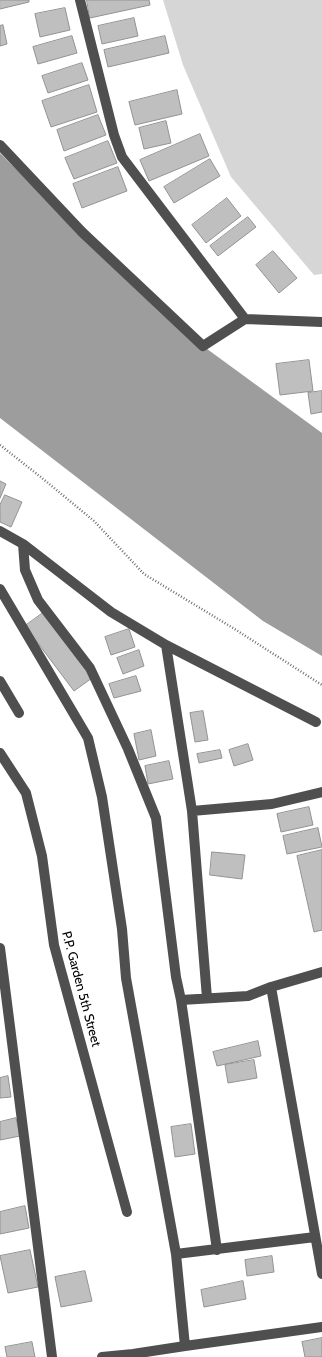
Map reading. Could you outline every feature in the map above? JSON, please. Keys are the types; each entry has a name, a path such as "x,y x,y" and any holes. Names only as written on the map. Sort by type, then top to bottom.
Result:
{"street":[{"path":"80,0 114,135 122,157 245,319"},
{"path":"0,145 82,232 203,346 245,319 322,322"},
{"path":"0,531 23,544 111,612 166,645 316,722"},
{"path":"23,544 25,570 38,600 90,668 128,749 156,818 176,977 181,1000 217,1250"},
{"path":"0,589 88,738 102,798 122,929 126,978 176,1254 185,1346"},
{"path":"166,645 192,811 207,998"},
{"path":"0,681 19,713"},
{"name":"P.P. Garden 5th Street","path":"0,753 26,793 42,856 54,945 127,1212"},
{"path":"192,811 272,804 322,792"},
{"path":"0,948 52,1357"},
{"path":"181,1000 248,996 270,987 322,972"},
{"path":"270,987 322,1274"},
{"path":"176,1254 315,1238"},
{"path":"102,1357 133,1354 322,1327"}],"path":[{"path":"0,445 94,521 144,574 322,685"}],"shaded area":[{"path":"163,0 322,0 322,274 314,275 231,177 183,65"},
{"path":"0,153 203,346 322,433 322,656 263,621 0,418"}],"building":[{"path":"0,0 29,0 29,2 0,9"},
{"path":"87,0 149,0 150,5 90,18"},
{"path":"65,8 70,30 40,37 35,14"},
{"path":"134,18 138,36 102,44 98,26"},
{"path":"3,25 7,44 0,46 0,26"},
{"path":"72,36 77,53 38,64 33,47"},
{"path":"165,36 169,53 108,67 104,50"},
{"path":"82,63 88,80 48,93 42,76"},
{"path":"89,85 97,112 51,127 42,101"},
{"path":"177,90 182,114 135,125 129,102"},
{"path":"98,115 106,135 64,151 57,130"},
{"path":"166,121 171,143 144,149 139,128"},
{"path":"200,134 209,156 149,181 140,160"},
{"path":"108,141 117,163 74,179 65,158"},
{"path":"210,159 220,176 174,203 164,187"},
{"path":"118,167 127,191 82,208 73,184"},
{"path":"227,198 241,216 206,243 192,225"},
{"path":"248,217 256,227 218,256 210,246"},
{"path":"273,251 297,278 279,293 256,265"},
{"path":"309,360 313,391 280,395 276,364"},
{"path":"322,391 322,412 311,414 308,393"},
{"path":"0,481 6,484 0,498"},
{"path":"5,495 22,502 11,527 0,522 0,505"},
{"path":"43,613 92,678 74,691 25,626"},
{"path":"129,629 135,647 111,655 105,637"},
{"path":"139,650 144,666 123,674 117,658"},
{"path":"136,676 141,691 114,698 109,684"},
{"path":"203,711 208,740 195,742 190,713"},
{"path":"151,730 156,756 139,760 134,734"},
{"path":"248,744 253,760 234,766 229,750"},
{"path":"220,750 222,758 199,763 197,754"},
{"path":"169,761 173,779 148,784 145,766"},
{"path":"309,807 313,825 281,832 277,814"},
{"path":"318,828 322,847 287,854 283,836"},
{"path":"322,850 322,930 314,932 297,856"},
{"path":"212,852 245,855 242,879 210,875"},
{"path":"258,1041 261,1056 217,1066 213,1052"},
{"path":"254,1060 257,1078 228,1083 225,1065"},
{"path":"8,1076 11,1097 0,1098 0,1078"},
{"path":"16,1118 20,1136 0,1140 0,1122"},
{"path":"191,1124 195,1154 175,1157 171,1127"},
{"path":"25,1206 29,1228 0,1234 0,1212"},
{"path":"30,1250 38,1287 8,1293 0,1256"},
{"path":"272,1256 274,1272 247,1276 245,1260"},
{"path":"85,1271 92,1301 61,1307 55,1277"},
{"path":"243,1281 246,1299 204,1307 201,1290"},
{"path":"322,1338 322,1357 305,1357 302,1342"},
{"path":"32,1342 35,1357 7,1357 5,1347"}]}
